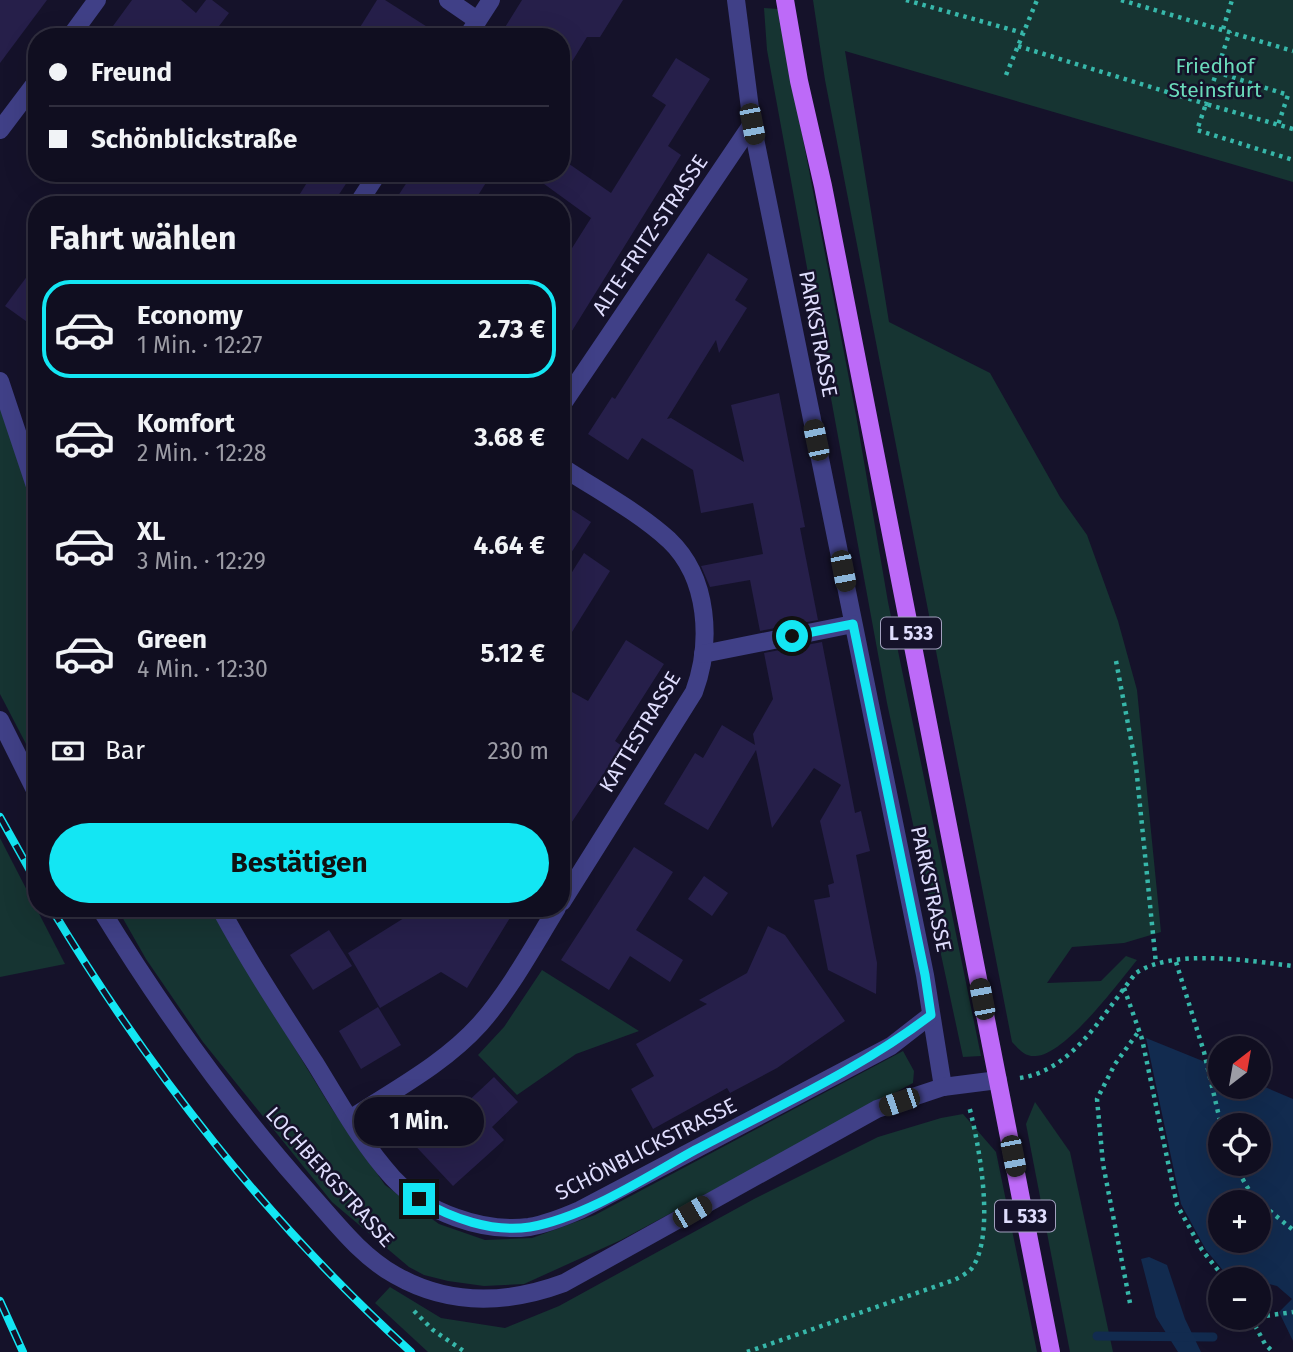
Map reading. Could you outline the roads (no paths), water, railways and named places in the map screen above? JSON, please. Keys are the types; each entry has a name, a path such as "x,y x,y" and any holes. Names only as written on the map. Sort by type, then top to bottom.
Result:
{"main road":[{"name":"L 533","path":"785,0 1051,1352"}],"street":[{"path":"77,28 97,0"},
{"path":"448,0 477,20"},
{"path":"472,28 491,0"},
{"name":"PARKSTRASSE","path":"736,0 752,124 925,975 943,1087"},
{"path":"0,130 28,92"},
{"name":"ALTE-FRITZ-STRASSE","path":"570,393 752,124"},
{"path":"0,381 28,465"},
{"name":"KATTESTRASSE","path":"570,472 643,520 671,542 697,586 704,611 703,654 699,677 683,713 570,890"},
{"path":"703,654 853,624"},
{"path":"0,720 28,776"},
{"name":"LOCHBERGSTRASSE","path":"106,917 180,1031 247,1119 351,1240 396,1276 428,1290 461,1299 499,1299 548,1289 587,1272 877,1109 943,1087 998,1080"},
{"name":"SCHÖNBLICKSTRASSE","path":"228,917 255,971 350,1119 393,1177 432,1207 474,1223 509,1228 530,1227 580,1210 891,1046 931,1015"},
{"path":"350,1119 440,1059 465,1039 495,1006 552,917"}],"water":[{"path":"1146,1038 1208,1063 1208,1099 1271,1099 1271,1090 1293,1099 1293,1341 1279,1312 1292,1299 1277,1286 1271,1285 1271,1267 1220,1267 1208,1253 1271,1253 1271,1190 1208,1190 1208,1252 1181,1204"},
{"path":"1149,1257 1167,1265 1185,1319 1201,1352 1178,1352 1156,1317 1141,1259"}],"waterway":[{"path":"1097,1336 1213,1337"}],"railway":[{"path":"0,817 28,867"},
{"path":"57,917 130,1029 215,1144 308,1251 411,1352"},
{"path":"0,1301 23,1352"}],"park label":[{"name":"Friedhof Steinsfurt","path":"1215,78"}]}
